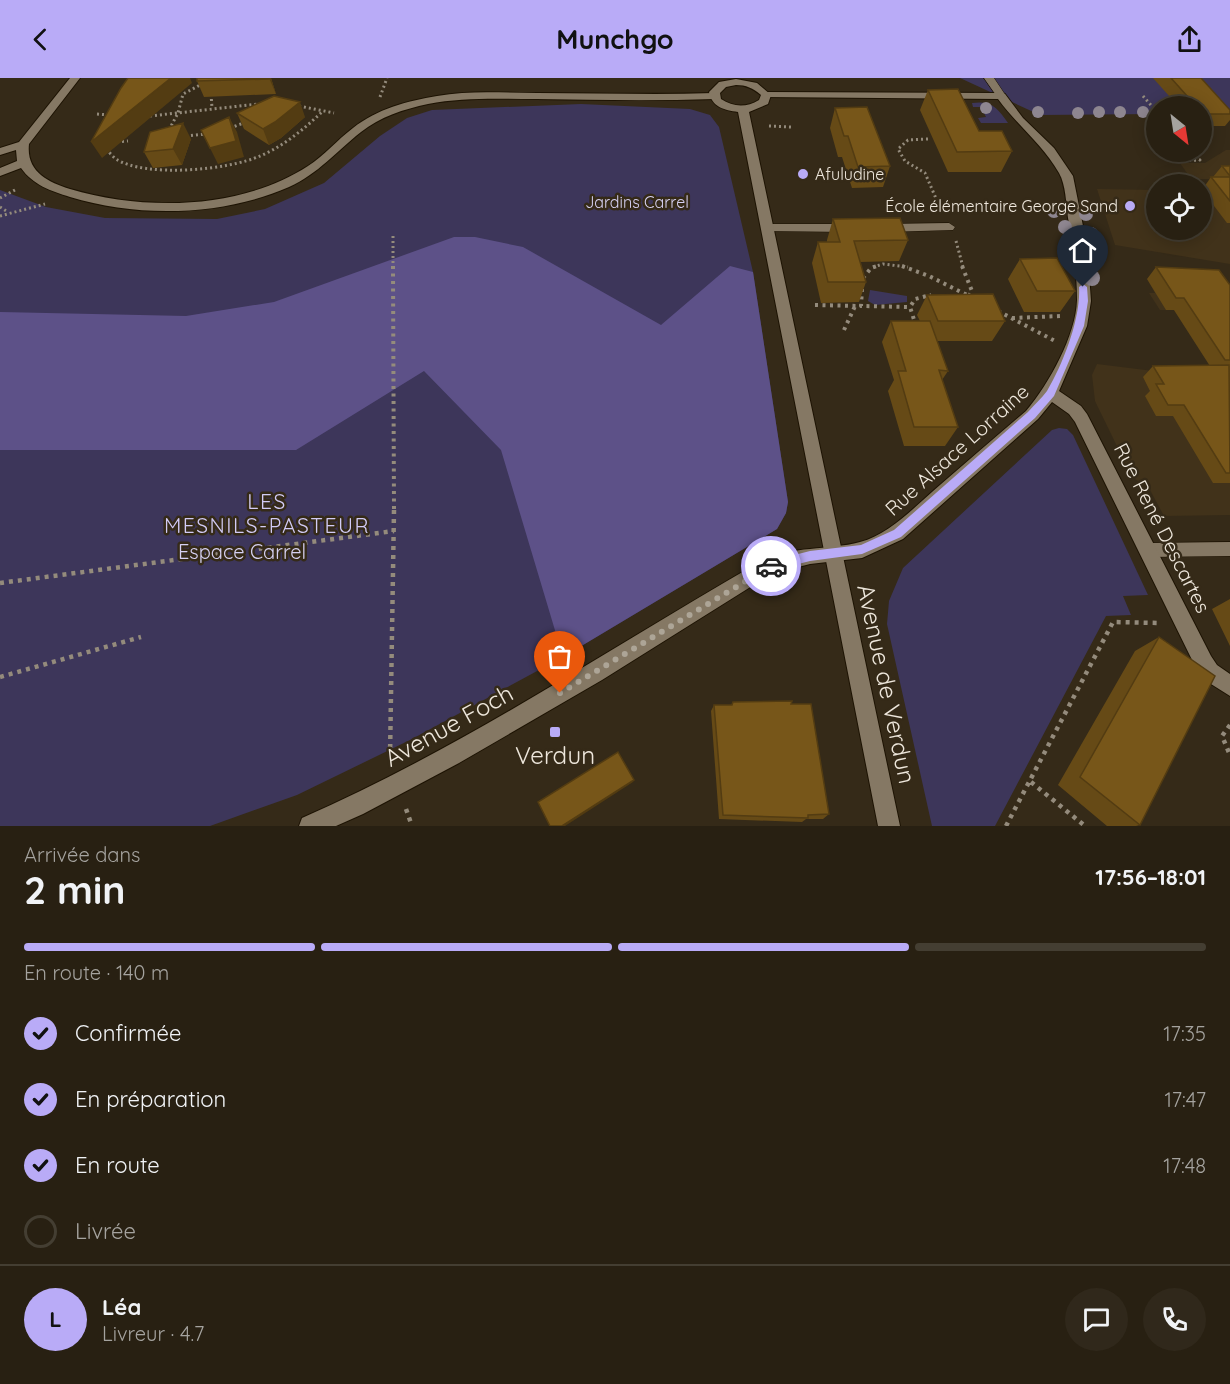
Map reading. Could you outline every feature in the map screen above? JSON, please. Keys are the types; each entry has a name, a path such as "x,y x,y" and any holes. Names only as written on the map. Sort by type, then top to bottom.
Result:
{"street":[{"path":"75,78 23,144 20,154 22,163 37,179 80,197 127,206 202,204 238,200 282,186 311,170 351,135 378,116 429,100 498,96 714,96 724,106 743,110 759,106 764,102 766,95"},
{"path":"714,96 718,87 736,80 754,85 766,95 1001,96"},
{"name":"Rue Alsace Lorraine","path":"832,553 862,550 897,533 1032,415 1050,393 1080,326 1084,301 1080,246 1067,176 1050,150 1019,120 1001,96"},
{"name":"Avenue de Verdun","path":"743,110 889,826"},
{"path":"0,152 23,144"},
{"path":"0,172 22,163"},
{"name":"Rue René Descartes","path":"1050,393 1075,410 1081,417 1204,663 1210,672 1230,686"},
{"name":"Avenue Foch","path":"310,826 356,806 451,755 595,673 766,567 832,553"}],"lane":[{"path":"989,78 1001,96"},
{"path":"768,228 949,227"},
{"path":"1149,550 1230,549"}],"path":[{"path":"378,103 387,78"},
{"path":"174,135 170,133 169,127 178,113 183,94 207,82"},
{"path":"212,108 210,100 213,88"},
{"path":"1143,96 1146,99"},
{"path":"148,116 262,104"},
{"path":"291,106 333,113"},
{"path":"104,144 112,159 135,166 150,169 219,168 251,160 270,152 308,126 322,111"},
{"path":"97,114 114,115"},
{"path":"225,130 249,121"},
{"path":"769,126 791,127"},
{"path":"183,146 185,136 210,133"},
{"path":"928,139 908,140 898,149 900,156 912,167 925,173 958,246 964,273 972,291 969,296"},
{"path":"112,143 128,141"},
{"path":"0,198 15,190"},
{"path":"0,216 47,203"},
{"path":"0,207 8,212"},
{"path":"390,757 394,531 393,236"},
{"path":"861,306 863,280 867,271 881,264 902,264 980,301"},
{"path":"917,329 910,307 915,299 924,295 938,297"},
{"path":"962,297 969,296"},
{"path":"815,305 910,307"},
{"path":"844,330 855,306"},
{"path":"990,307 1058,343"},
{"path":"1011,318 1067,316"},
{"path":"0,583 394,531"},
{"path":"1006,826 1113,622 1163,623"},
{"path":"0,677 141,637"},
{"path":"1230,725 1222,736 1230,755"},
{"path":"1031,782 1085,826"},
{"path":"406,809 412,826"}],"shaded area":[{"name":"École élémentaire George Sand","path":"1230,150 1230,264 1115,245 1097,189 1146,190 1146,240 1212,240 1212,174 1188,174 1180,163 1205,163 1212,162 1212,159"},
{"path":"454,237 475,237 523,247 661,325 730,266 753,272 788,502 786,513 777,529 563,657 501,450 424,371 296,450 0,450 0,312 186,316 274,302"},
{"path":"1147,279 1177,279 1230,303 1230,515 1164,516 1149,488 1132,477 1095,401 1092,375 1097,364 1218,379 1174,310 1160,310 1149,293 1155,293"}],"green space":[{"path":"960,78 1230,78 1230,113 1212,108 1212,96 1146,96 1146,114 1040,115"},
{"path":"979,102 993,106 1008,123 981,123 978,118 986,117 981,107 973,107 972,103"},
{"name":"Espace Carrel","path":"581,104 690,109 710,115 719,127 753,272 788,502 786,513 777,529 563,657 412,739 297,795 210,826 0,826 0,190 46,207 105,218 217,219 265,209 324,183 380,136 407,118 432,110"},
{"path":"870,290 907,296 907,302 875,305 868,301"},
{"path":"1067,429 1073,435 1148,595 1123,596 1131,615 1106,616 995,826 932,826 887,624 889,601 903,568 1052,430"}],"building":[{"path":"128,78 171,78 91,142 121,88"},
{"path":"197,78 269,78 269,79 197,81"},
{"path":"1171,78 1201,78 1230,110 1230,114 1212,114 1212,96 1187,96"},
{"path":"958,89 979,131 1002,131 1012,151 957,152 928,90"},
{"path":"274,96 300,102 263,129 237,113"},
{"path":"867,107 890,166 858,167 848,136 844,136 835,108"},
{"path":"229,117 236,141 210,148 201,130"},
{"path":"183,123 173,149 144,152 150,132"},
{"path":"1222,166 1230,166 1230,176"},
{"path":"1212,177 1230,177 1230,201 1212,178"},
{"path":"900,218 908,240 854,241 866,282 828,282 818,242 840,242 833,219"},
{"path":"1057,258 1075,291 1037,291 1020,259"},
{"path":"1156,267 1219,270 1230,285 1230,360 1225,360 1184,298 1176,298"},
{"path":"993,294 1005,321 938,321 927,295"},
{"path":"891,321 930,321 948,371 939,370 958,427 914,427 898,371 906,371"},
{"path":"1229,365 1230,473 1226,473 1184,405 1168,405 1156,384 1164,384 1153,366"},
{"path":"1159,637 1215,676 1140,825 1080,777"},
{"path":"792,701 791,704 811,704 829,814 808,815 808,818 723,815 714,705 732,705 733,702"},
{"path":"618,752 634,780 562,826 550,826 538,802"}],"way so far":[{"path":"560,693 771,566"}],"place":[{"name":"Afuludine","path":"803,174"},
{"name":"École élémentaire George Sand","path":"1130,206"},
{"name":"Verdun","path":"555,732"}],"district":[{"name":"LES MESNILS-PASTEUR","path":"267,514"}],"route":[{"path":"771,566 810,556 862,550 897,533 1032,415 1050,393 1080,326 1084,301 1083,287"}],"park label":[{"name":"Jardins Carrel","path":"637,202"}]}
